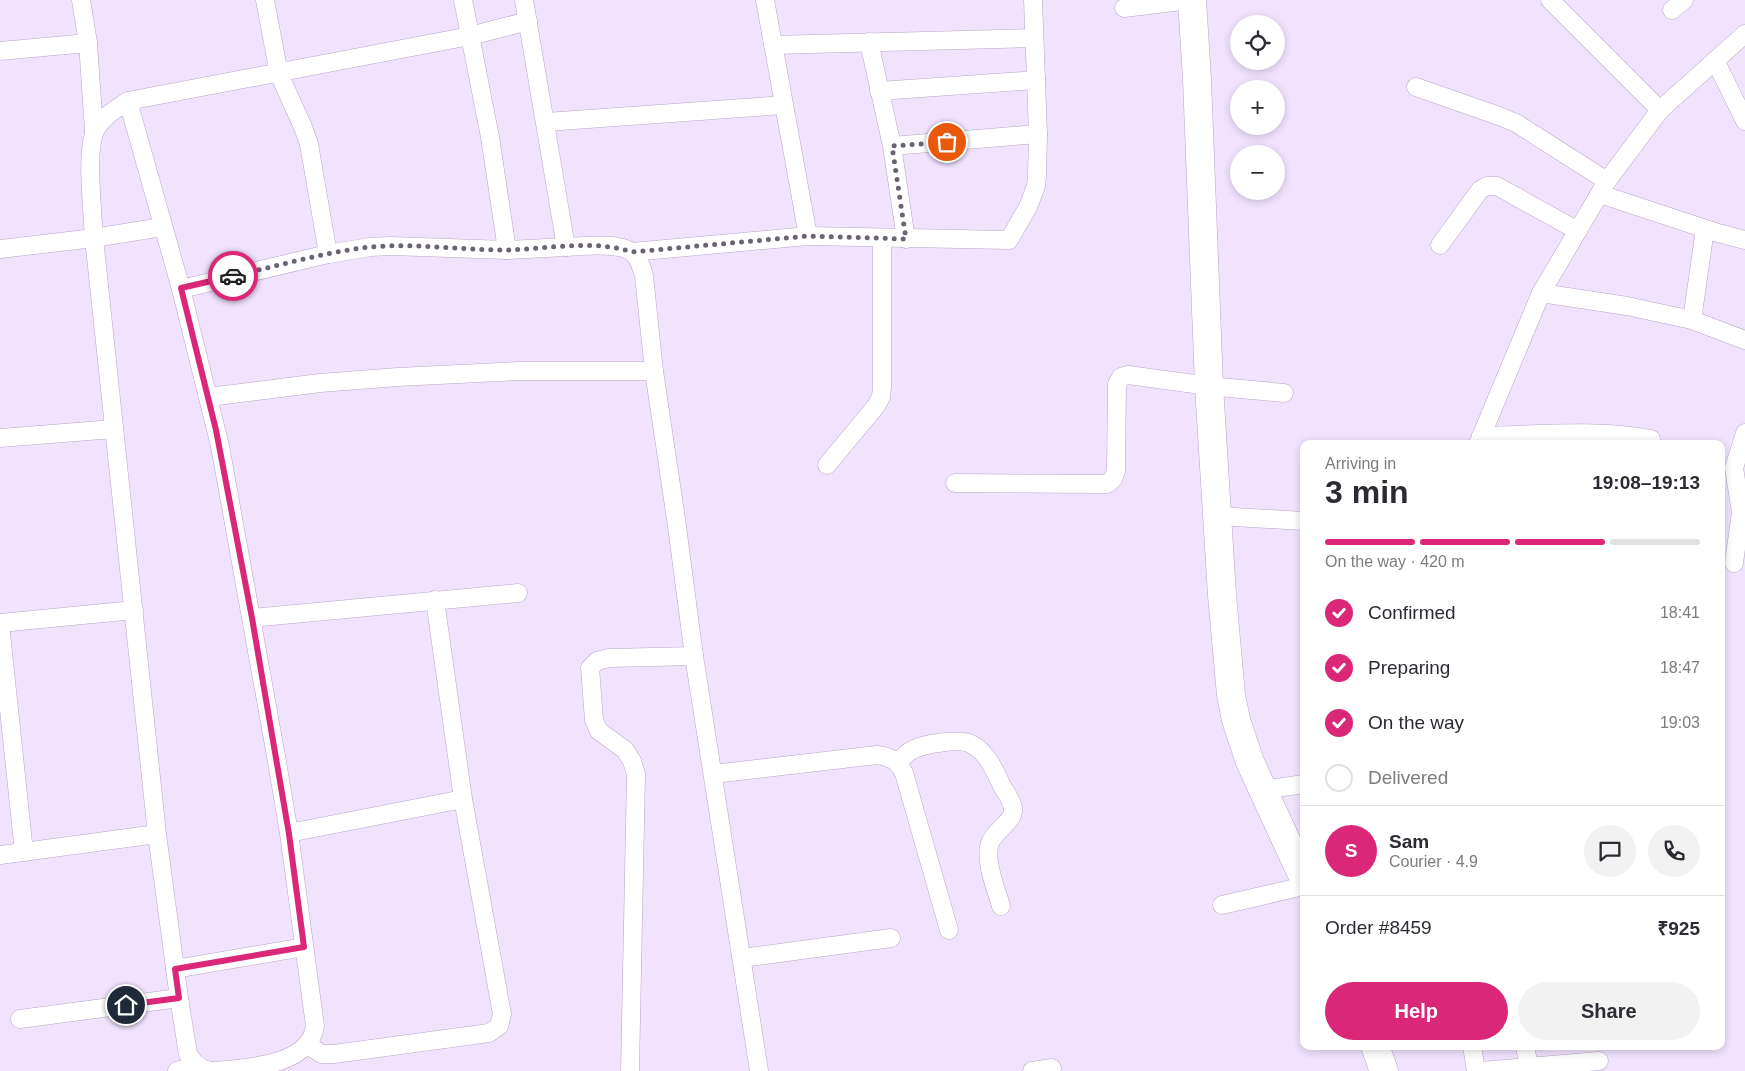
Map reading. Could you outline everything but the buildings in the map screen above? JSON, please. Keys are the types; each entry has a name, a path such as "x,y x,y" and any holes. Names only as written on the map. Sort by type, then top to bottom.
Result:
{"main road":[{"path":"1191,0 1200,159 1209,386 1222,595 1231,695 1236,720 1250,762 1300,871"},
{"path":"1376,1050 1384,1071"}],"street":[{"path":"81,0 88,43 94,131 90,157 94,238 157,834 179,998 188,1054 194,1064 203,1069 213,1071 249,1069 286,1059 307,1045 314,1036 315,1026 289,834 252,618 209,397 181,288 162,227 128,101"},
{"path":"265,0 279,74 309,144 328,254"},
{"path":"463,0 490,137 507,250"},
{"path":"527,0 528,21 566,246"},
{"path":"766,0 808,236"},
{"path":"181,288 328,254 370,247 507,250 566,246 615,246 632,252 808,236 1009,240 1028,207 1036,186 1038,134 1033,0"},
{"path":"1124,8 1191,0"},
{"path":"1550,0 1660,110"},
{"path":"94,131 104,117 128,101 279,74 470,36 528,21"},
{"path":"1651,439 1625,434 1597,433 1480,440 1541,293 1604,188 1660,110 1745,34"},
{"path":"774,45 1034,38"},
{"path":"869,42 892,146 906,239"},
{"path":"0,51 88,43"},
{"path":"1715,60 1745,121"},
{"path":"879,90 1036,80"},
{"path":"1416,87 1516,123 1604,188 1705,228 1745,240"},
{"path":"546,122 784,105"},
{"path":"892,146 1038,134"},
{"path":"1440,245 1480,190 1487,186 1497,186 1578,231"},
{"path":"0,249 94,238 162,227"},
{"path":"1692,320 1705,228"},
{"path":"827,465 876,406 881,397 882,238"},
{"path":"632,252 640,264 644,276 654,371 694,656 759,1071"},
{"path":"1541,293 1627,306 1692,320 1745,340"},
{"path":"209,397 320,383 398,377 518,371 654,371"},
{"path":"954,483 1107,484 1113,479 1116,471 1117,384 1121,377 1128,375 1209,386 1284,393"},
{"path":"0,438 114,429"},
{"path":"1734,563 1741,512 1734,468 1745,433"},
{"path":"1218,516 1300,521"},
{"path":"252,618 518,593"},
{"path":"307,1045 322,1054 334,1054 489,1032 499,1026 502,1014 463,800 435,600"},
{"path":"24,852 0,623 134,610"},
{"path":"630,1071 636,774 625,750 599,731 594,720 590,668 598,661 609,658 694,656"},
{"path":"898,762 910,750 961,741 971,743 983,752 1001,783 1014,812 1012,817 994,834 989,844 990,868 1001,906"},
{"path":"713,774 877,755 889,757 898,762 904,773 949,930"},
{"path":"1262,790 1300,785"},
{"path":"289,834 463,800"},
{"path":"0,855 157,834"},
{"path":"1222,905 1300,887"},
{"path":"742,958 891,938"},
{"path":"175,969 304,947"},
{"path":"20,1019 179,998"},
{"path":"1473,1050 1476,1071"},
{"path":"1526,1050 1529,1067"},
{"path":"1481,1071 1511,1070 1599,1061"},
{"path":"177,1071 194,1064"},
{"path":"1032,1071 1052,1068"}],"way so far":[{"path":"233,276 328,254 370,247 507,250 566,246 615,246 632,252 808,236 906,239 892,146 947,142"}],"route":[{"path":"126,1005 179,998 175,969 304,947 289,834 252,618 209,397 181,288 233,276"}]}
